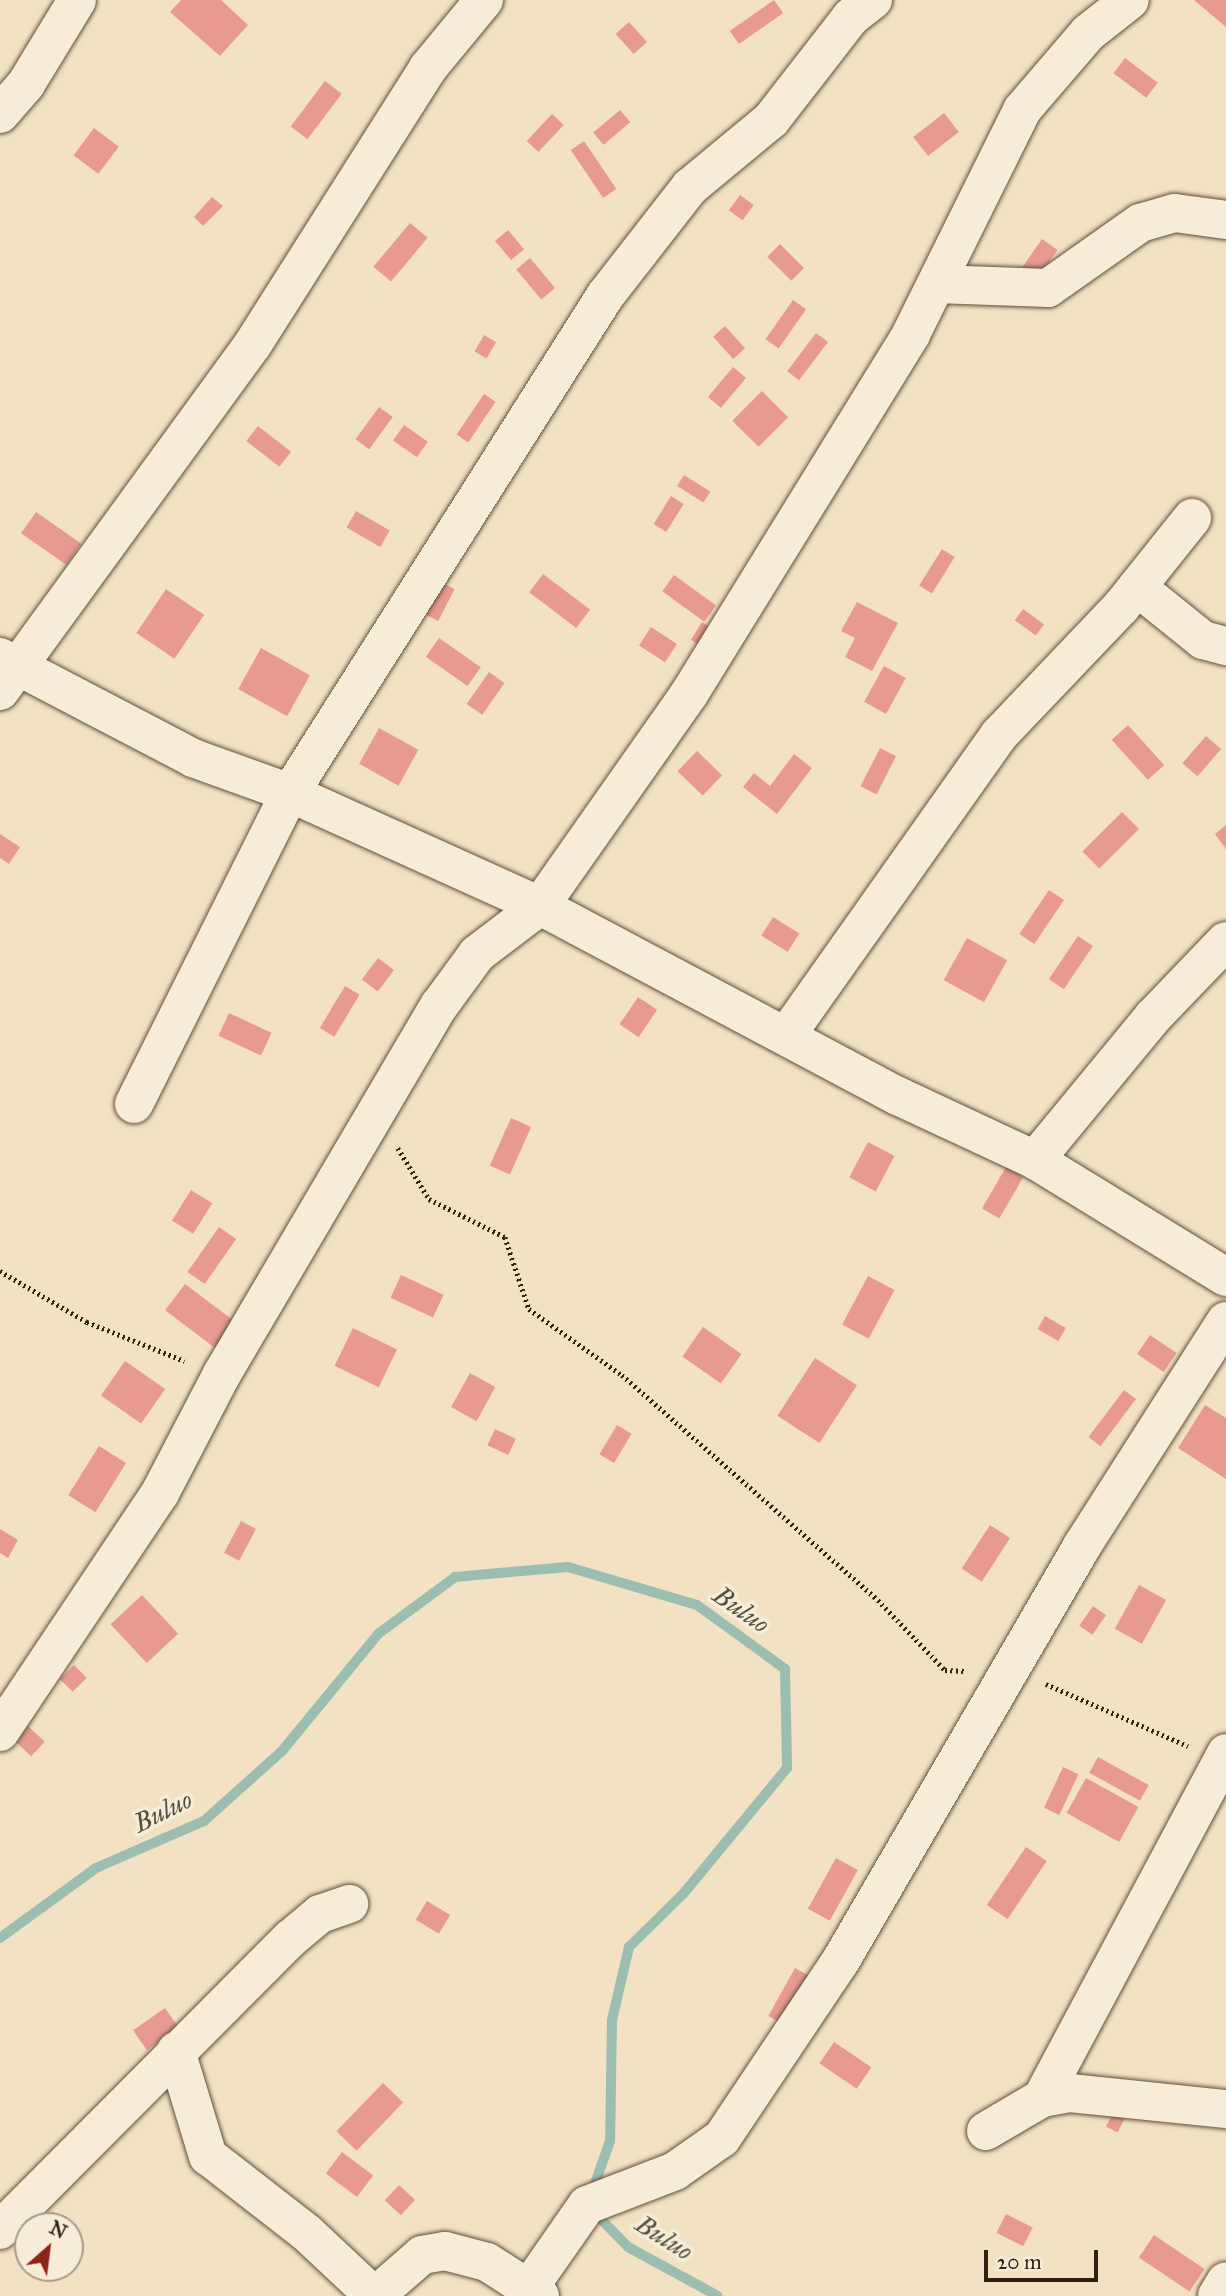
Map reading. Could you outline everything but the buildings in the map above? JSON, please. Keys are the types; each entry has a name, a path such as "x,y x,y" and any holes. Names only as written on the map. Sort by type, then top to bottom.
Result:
{"street":[{"path":"0,114 26,84 77,0"},
{"path":"484,0 428,68 253,344 6,672 193,758 289,793 540,906 786,1036 1035,1160 1226,1277"},
{"path":"134,1104 289,793 448,536 651,233 690,187 771,120 851,17 873,0"},
{"path":"0,1732 160,1493 222,1374 375,1112 477,954 540,906 689,694 937,284 1022,110 1088,33 1130,0"},
{"path":"937,284 1048,288 1140,223 1175,213 1226,220"},
{"path":"786,1036 999,735 1138,587 1192,518"},
{"path":"1138,587 1203,640 1226,646"},
{"path":"1035,1160 1153,1017 1226,941"},
{"path":"176,2051 208,2156 307,2233 375,2296 422,2255 445,2251 486,2262 534,2292 587,2205 675,2171 722,2138 841,1962 1010,1672 1226,1321"},
{"path":"1042,2098 1225,1755"},
{"path":"0,2230 290,1939 320,1914 349,1905"},
{"path":"986,2131 1042,2098 1096,2095 1226,2109"},
{"path":"1217,2296 1226,2281"}],"path":[{"path":"375,1112 429,1199 505,1237 529,1309 622,1375 878,1600 945,1670 1010,1672 1225,1755"},
{"path":"0,1271 87,1322 222,1374"}],"waterway":[{"name":"Buluo","path":"0,1938 96,1868 204,1821 282,1751 378,1634 455,1577 568,1567 697,1605 785,1669 787,1768 683,1894 629,1947 612,2020 610,2141 592,2192"},
{"name":"Buluo","path":"594,2212 628,2247 718,2296"}]}
